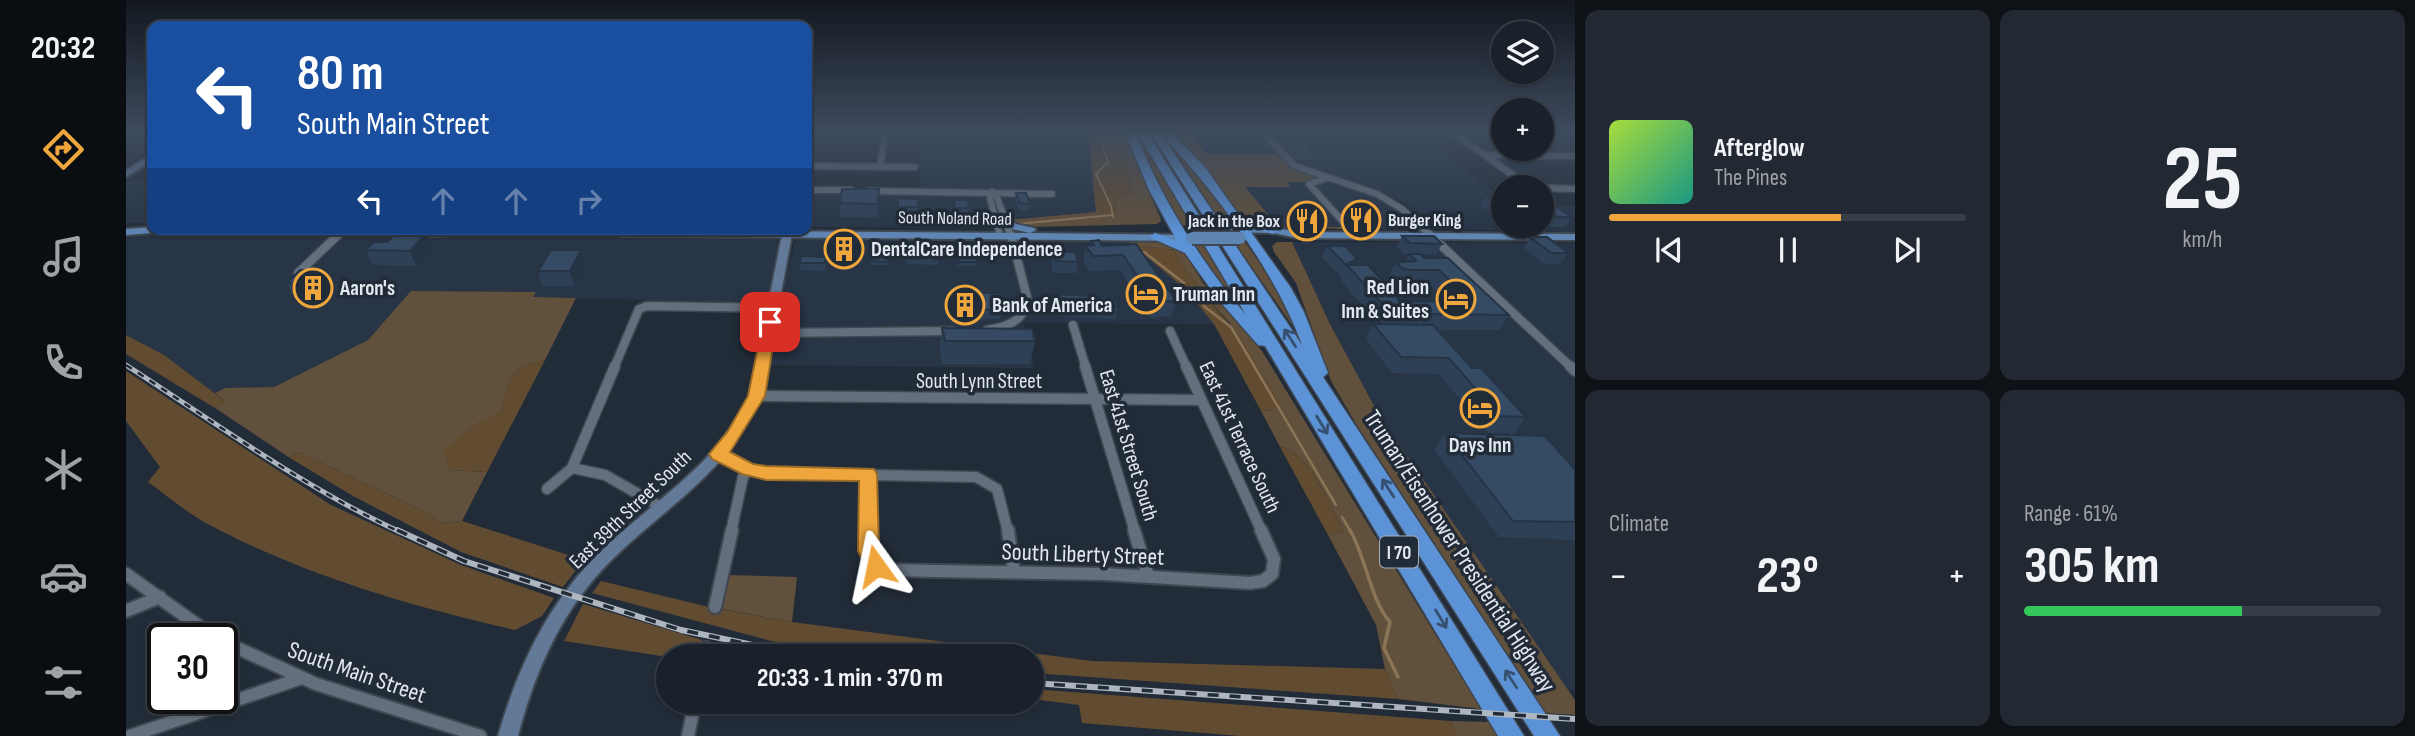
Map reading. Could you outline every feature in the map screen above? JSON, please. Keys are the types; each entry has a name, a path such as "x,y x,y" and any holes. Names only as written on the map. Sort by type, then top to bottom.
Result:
{"highway":[{"path":"1143,166 1167,213 1186,237 1219,295 1286,367"},
{"name":"I 70","path":"1163,166 1512,736"},
{"name":"I 70","path":"1178,166 1328,395"},
{"path":"1198,166 1233,216 1242,234 1261,252 1297,312 1328,395"},
{"path":"1158,233 1168,222 1167,213"},
{"path":"1233,216 1276,234"},
{"path":"1158,233 1186,237"},
{"path":"1261,252 1268,240 1276,234"},
{"name":"Truman/Eisenhower Presidential Highway","path":"1328,395 1548,736"}],"main road":[{"path":"1002,217 1012,226 1031,230"},
{"path":"126,226 147,225"},
{"name":"South Noland Road","path":"812,229 1004,233 1031,230 1158,233 1186,237 1276,234 1575,237"},
{"path":"126,232 147,230"},
{"name":"South Noland Road","path":"812,232 1158,233"},
{"name":"East 39th Street South","path":"508,736 531,664 570,597 605,557 718,454 734,435 756,396 787,235"}],"street":[{"path":"832,166 915,167"},
{"path":"1298,166 1393,202 1575,371"},
{"path":"1327,178 1309,184 1355,235"},
{"path":"1554,188 1575,189"},
{"path":"812,190 1052,194"},
{"path":"992,192 997,197 1004,233"},
{"path":"978,330 1002,328 1019,319 1027,311 1028,301 990,198 992,192"},
{"path":"298,273 339,235"},
{"path":"547,489 572,468 639,309 647,306 772,308"},
{"name":"East 41st Street South","path":"1073,325 1148,576"},
{"path":"768,333 958,331"},
{"name":"East 41st Terrace South","path":"1170,331 1274,559"},
{"name":"South Lynn Street","path":"756,396 1201,400"},
{"path":"718,454 748,469 766,473 972,476 990,483 1001,498 1014,572"},
{"path":"572,468 605,475 661,507"},
{"path":"715,607 743,477 748,469"},
{"name":"South Liberty Street","path":"868,474 869,551 876,566 888,571 1148,576 1256,583 1272,574 1274,559"},
{"path":"126,574 195,623"},
{"path":"126,611 160,597"},
{"name":"South Main Street","path":"238,650 299,679 480,736"},
{"path":"130,736 299,679"},
{"path":"688,736 693,714"}],"shaded area":[{"path":"920,166 1091,166 1096,212 1007,220 1000,195 991,190 921,188"},
{"path":"1091,166 1126,166 1133,194 1118,197 1114,208 1116,214 1096,212"},
{"path":"1126,166 1137,166 1161,221 1157,224 1030,227 1016,225 1007,220 1096,212 1116,213 1114,208 1118,197 1133,194"},
{"path":"1146,166 1156,166 1192,226 1182,225"},
{"path":"1184,166 1195,167 1235,226 1224,227"},
{"path":"1202,166 1289,166 1317,177 1309,182 1287,182 1290,187 1245,187 1278,226 1344,229 1269,226 1239,216"},
{"path":"1304,166 1461,166 1491,190 1491,230 1433,229 1406,204 1388,195"},
{"path":"1317,177 1382,200 1399,212 1415,230 1278,226 1244,187 1289,187 1286,182 1309,182"},
{"path":"126,181 147,181 147,223 126,223"},
{"path":"812,192 981,195 986,200 992,225 989,228 812,227"},
{"path":"1554,205 1575,206 1575,232 1554,232"},
{"path":"126,234 778,238 768,298 760,305 649,304 649,300 533,297 535,292 411,291 368,340 274,387 225,388 215,393 164,355 126,335"},
{"path":"796,237 1129,240 1185,289 1214,324 1024,323 1034,368 768,365 772,340 781,336 887,336 901,333 1006,330 1020,322 978,328 780,330 775,324"},
{"path":"1233,240 1245,242 1290,307 1308,348"},
{"path":"1202,241 1252,325 1231,304 1192,242"},
{"path":"1130,242 1164,242 1183,250 1203,283 1262,351 1481,709 1398,699 1385,669 1376,625 1328,535 1344,532 1310,469 1291,451 1280,447 1261,411 1274,410 1232,326 1198,287 1173,250 1133,245"},
{"path":"1277,242 1292,242 1330,324 1379,415 1575,700 1575,715 1546,713 1358,427 1331,381 1296,283 1274,252 1272,246"},
{"path":"1292,242 1575,243 1575,690 1567,689 1379,415 1330,324"},
{"path":"1133,245 1173,250 1198,287 1240,337 1280,404 1274,410 1261,411 1214,324 1185,289"},
{"path":"411,291 536,292 533,297 576,298 545,360 524,366 512,376 501,412 478,423 449,470 487,472 462,521 442,523 426,512 298,452 290,458 215,408 225,401 215,393 225,388 274,387 368,340"},
{"path":"126,335 164,355 225,401 215,408 126,354"},
{"path":"545,360 487,472 449,470 444,449 478,423 501,411 509,383 517,371"},
{"path":"126,371 331,505 461,565 554,598 542,616 515,630 395,599 317,573 204,522 148,482 160,467 126,421"},
{"path":"1280,447 1291,451 1310,470 1344,532 1328,535"},
{"path":"298,452 426,512 442,523 462,521 584,560 563,587 461,552 353,496 290,458"},
{"path":"728,575 797,577 792,622 721,609"},
{"path":"601,581 709,607 792,622 961,644 790,644 592,593"},
{"path":"583,604 702,640 701,644 656,644 656,655 564,641"},
{"path":"1044,655 1092,661 1385,669 1398,699 1044,674"},
{"path":"1044,690 1451,721 1457,736 1240,736 1082,723 1079,705 1044,700"},
{"path":"1451,721 1489,722 1497,736 1457,736"}],"building":[{"path":"842,189 879,189 878,204 840,203"},
{"path":"1016,193 1026,193 1030,204 1020,203"},
{"path":"898,198 918,199 918,207 898,207"},
{"path":"954,200 968,200 969,208 955,208"},
{"path":"1554,206 1571,217 1554,214"},
{"path":"1352,207 1365,207 1377,219 1364,218"},
{"path":"394,235 424,235 410,251 366,250 374,242 387,242"},
{"path":"839,235 850,235 850,248 838,247"},
{"path":"1402,236 1434,236 1442,244 1410,243"},
{"path":"1531,238 1548,238 1568,253 1551,253"},
{"path":"1099,240 1102,246 1136,244 1176,301 1155,302 1123,255 1093,256 1086,246 1094,245 1091,241"},
{"path":"906,245 938,246 938,254 907,253"},
{"path":"1327,246 1345,246 1357,258 1346,265"},
{"path":"870,247 888,247 888,262 870,261"},
{"path":"956,248 974,248 977,262 959,262"},
{"path":"551,250 581,250 570,271 538,271"},
{"path":"1053,252 1075,252 1078,262 1056,261"},
{"path":"1409,254 1420,254 1424,258 1448,258 1509,315 1423,314 1427,318 1394,312 1385,302 1379,301 1347,265 1368,265 1400,301 1472,302 1439,270 1402,268 1396,262 1416,261"},
{"path":"801,256 826,257 825,263 800,263"},
{"path":"300,270 327,271 314,284 287,283"},
{"path":"960,284 968,287 969,293 998,293 1001,310 978,310 963,305"},
{"path":"1052,294 1114,297 1118,307 1054,305"},
{"path":"1373,324 1433,325 1472,368 1481,368 1526,417 1499,416 1449,358 1401,357"},
{"path":"942,328 1032,329 1035,341 945,341"},
{"path":"1445,433 1545,436 1575,469 1575,522 1513,521"}],"waterway":[{"path":"1104,166 1096,174 1113,215"},
{"path":"1016,224 1113,215"},
{"path":"1144,252 1184,283"},
{"path":"1194,293 1205,307 1231,327 1336,505"},
{"path":"1342,517 1351,532"},
{"path":"1350,530 1378,603 1390,622 1384,648 1398,677"}],"railway":[{"path":"126,365 294,475 400,532"},
{"path":"397,530 464,561 681,630 748,644"},
{"path":"1044,684 1575,719"}],"place":[{"name":"Burger King","path":"1361,220"},
{"name":"Jack in the Box","path":"1307,221"},
{"name":"DentalCare Independence","path":"844,249"},
{"name":"Aaron's","path":"313,288"},
{"name":"Truman Inn","path":"1146,294"},
{"name":"Red Lion Inn & Suites","path":"1456,299"},
{"name":"Bank of America","path":"965,305"},
{"name":"Days Inn","path":"1480,408"}],"route":[{"path":"770,322 756,396 734,435 718,454 757,472 868,474 869,551 876,566"}]}
